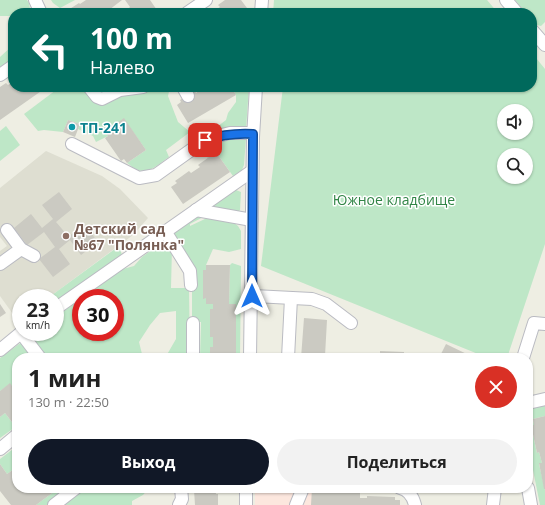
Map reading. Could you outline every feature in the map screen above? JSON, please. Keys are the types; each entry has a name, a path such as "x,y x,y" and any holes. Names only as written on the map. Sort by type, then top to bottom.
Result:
{"street":[{"path":"194,8 206,0"},
{"path":"506,0 513,8"},
{"path":"538,30 545,45"},
{"path":"93,92 97,97 102,99 116,92"},
{"path":"250,353 252,296 252,171 256,92"},
{"path":"72,144 140,178 156,175 205,140 230,133 253,134"},
{"path":"64,303 164,231 252,171"},
{"path":"196,210 252,220"},
{"path":"7,230 21,249 34,256"},
{"path":"164,231 190,271 190,285"},
{"path":"0,264 21,249"},
{"path":"252,296 312,299 326,304 351,323"},
{"path":"288,353 291,298"},
{"path":"193,323 193,353"},
{"path":"525,353 540,323"},
{"path":"0,350 12,340"},
{"path":"28,341 37,353"},
{"path":"533,402 545,399"},
{"path":"0,449 12,439"},
{"path":"54,505 70,493"},
{"path":"180,505 182,499 181,493"},
{"path":"246,493 246,505"},
{"path":"296,505 301,493"},
{"path":"409,493 412,496 415,505"},
{"path":"493,505 494,493"},
{"path":"529,493 531,505"}],"shaded area":[{"name":"Детский сад №67 \"Полянка\"","path":"46,151 102,176 120,189 148,218 133,235 60,289 12,289 12,313 0,296 0,251 7,246 0,237 0,188"},
{"path":"255,493 360,493 361,505 255,505"}],"green space":[{"path":"0,0 27,0 29,3 30,8 8,8 8,16 0,16"},
{"path":"51,0 75,0 60,8"},
{"path":"274,0 487,0 494,8 273,8"},
{"path":"515,0 545,0 545,22 541,26 537,24 537,8 522,8"},
{"path":"8,50 8,64 0,70 0,57"},
{"name":"Южное кладбище","path":"537,59 545,69 545,244 509,353 476,353 261,266 282,92 537,92"},
{"path":"53,92 89,92 97,104 102,104 121,94 169,92 168,96 178,122 190,132 166,150 169,157 151,169 142,171 127,163 146,150 124,119 106,131 108,136 96,142 93,136 78,129 80,124 68,120 63,132 44,130 38,131 24,114"},
{"path":"234,92 249,92 246,129 209,133 226,120 228,113 236,102 236,95"},
{"path":"6,126 20,145 0,161 0,131"},
{"path":"218,138 246,138 244,165 242,170 233,176 218,155 214,157 212,155 208,158 200,149"},
{"path":"236,190 241,192 240,210 237,213 213,208 222,197"},
{"path":"198,214 207,215 190,224 190,226 207,218 234,223 241,231 241,249 229,252 213,249 206,265 206,270 203,271 203,298 206,298 206,304 213,304 213,309 210,309 210,337 213,337 213,347 210,348 210,353 200,353 201,322 198,322 198,319 192,319 192,288 173,237 174,233"},
{"path":"168,240 172,248 171,288 189,288 190,353 168,353 176,339 176,311 160,313 150,325 139,342 142,353 41,353 33,341 64,341 64,311 72,305 72,341 124,341 124,289 95,289 123,269 134,266 142,257 164,241"},
{"path":"119,246 122,255 64,296 64,289 60,289"},
{"path":"232,263 241,266 240,353 236,353 236,304 229,304 230,265"},
{"path":"23,342 31,353 12,353 12,387 10,384 0,391 0,358"},
{"path":"545,404 545,416 533,419 533,407"},
{"path":"5,413 12,422 12,429 0,438 0,417"},
{"path":"533,434 537,453 539,452 542,463 539,464 545,490 545,505 540,505 533,470"},
{"path":"12,450 12,470 7,474 0,464 0,459"},
{"path":"52,493 64,493 48,505 36,505"},
{"path":"76,493 145,493 132,501 132,505 60,505"}],"building":[{"path":"86,0 122,0 112,8 71,8 79,3 80,4"},
{"path":"125,0 150,0 156,8 129,8 130,7"},
{"path":"225,0 241,0 247,8 218,8 220,7 218,5"},
{"path":"6,83 8,85 8,92 40,92 0,120 0,87"},
{"path":"193,92 234,92 236,95 188,123 177,105 181,102 180,100"},
{"path":"124,118 146,150 127,163 124,159 121,161 105,138 108,136 105,132"},
{"name":"ТП-241","path":"68,120 80,124 75,137 63,132"},
{"path":"212,155 214,157 218,155 230,172 183,204 171,187 177,183 175,181 189,171 191,173 200,167 198,165"},
{"path":"59,192 72,209 56,222 68,237 84,224 98,242 81,255 70,240 59,249 70,264 53,277 39,259 55,247 44,232 27,245 14,228 31,214 42,228 53,219 42,205"},
{"path":"206,265 230,265 229,304 236,304 236,353 210,353 210,347 213,347 213,337 210,337 210,309 213,309 213,304 206,304 206,298 203,299 203,270 206,270"},
{"path":"0,304 6,313 0,317"},
{"path":"304,318 327,320 325,353 301,353"},
{"path":"446,344 465,353 442,353"},
{"path":"380,351 404,352 404,353 380,353"},
{"path":"10,383 12,386 12,422 5,413 0,417 0,391"},
{"path":"545,416 545,489 539,463 542,463 539,452 537,453 533,434 533,419"},
{"path":"0,464 7,474 12,470 12,493 52,493 36,505 11,505 0,491"},
{"path":"194,493 218,494 218,505 195,505"},
{"path":"312,493 360,493 360,498 367,498 367,496 395,497 395,500 400,500 400,505 311,505"}],"place":[{"name":"ТП-241","path":"72,127"},
{"name":"Детский сад №67 \"Полянка\"","path":"66,236"}],"route":[{"path":"205,140 230,133 253,134 252,296"}]}
